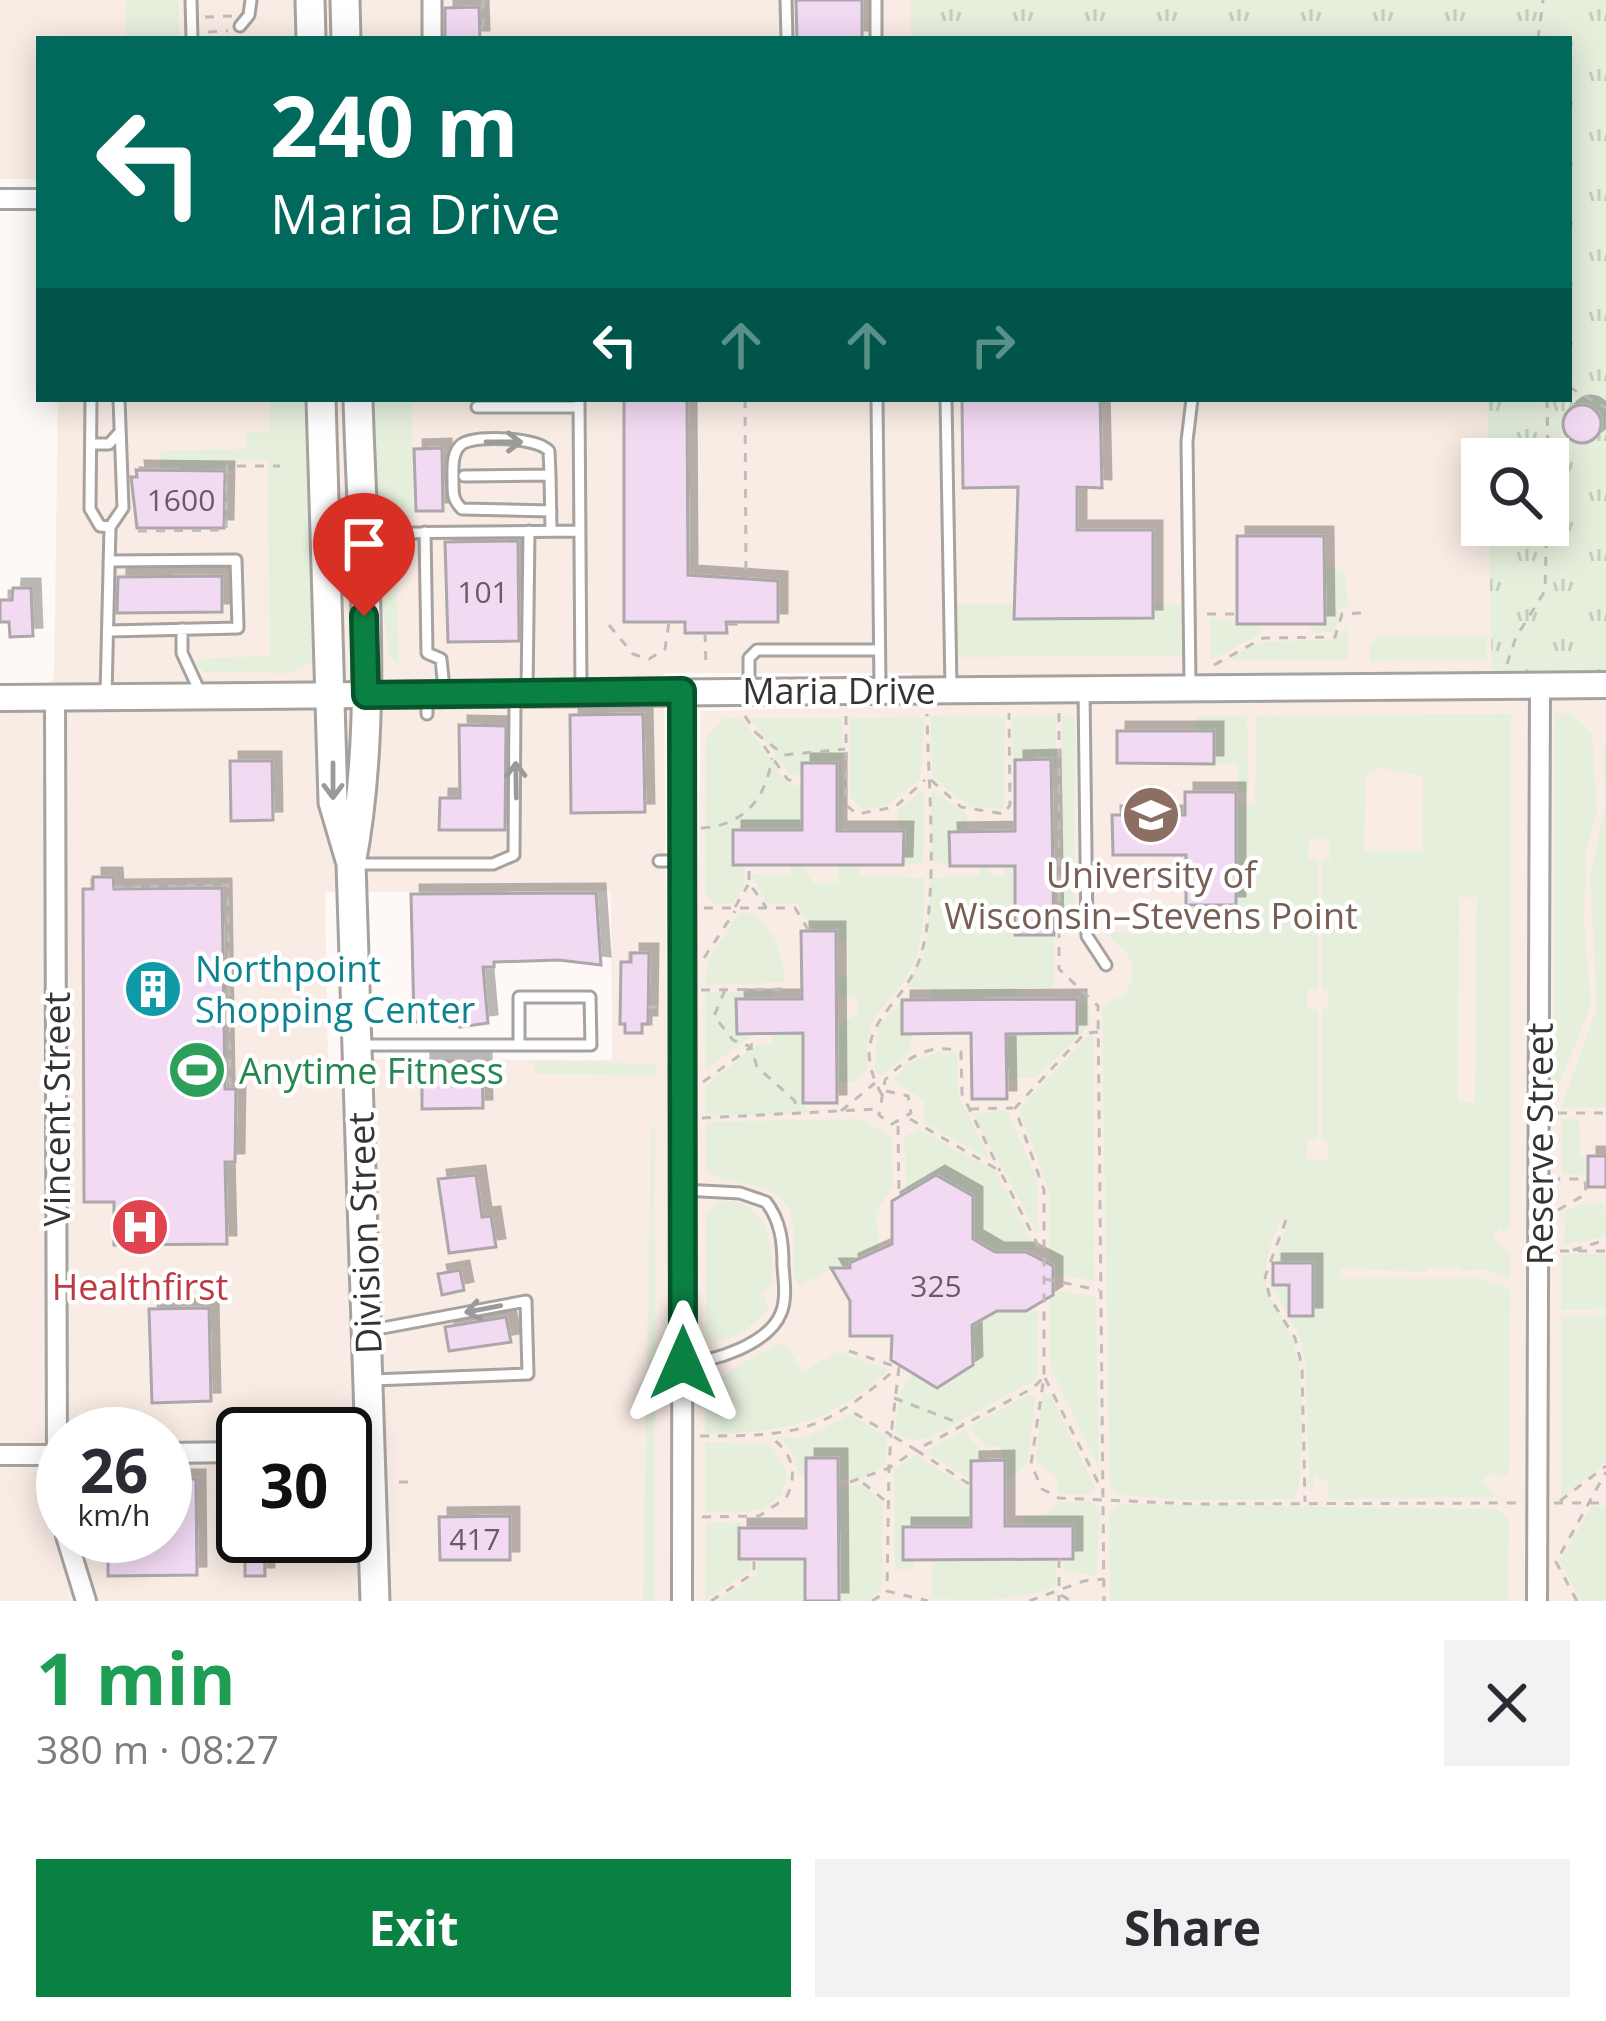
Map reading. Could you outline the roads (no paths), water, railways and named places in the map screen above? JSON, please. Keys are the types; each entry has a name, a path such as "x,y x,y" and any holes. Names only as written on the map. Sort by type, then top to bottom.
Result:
{"main road":[{"path":"310,0 311,36"},
{"path":"346,0 346,36"},
{"name":"Division Street","path":"321,402 333,802 351,864"},
{"name":"Division Street","path":"358,402 366,695 363,804 351,864 369,1380 365,1407"},
{"name":"Division Street","path":"371,1563 375,1601"}],"street":[{"path":"0,199 36,199"},
{"name":"Maria Drive","path":"0,698 55,697 164,706 202,696 366,695 433,702 682,691 746,703 880,690 1606,685"},
{"name":"Reserve Street","path":"1537,1601 1547,1503 1540,686"},
{"path":"682,691 682,1601"},
{"name":"Vincent Street","path":"55,697 60,1407"},
{"path":"0,1455 36,1455"},
{"path":"74,1563 86,1601"}],"lane":[{"path":"238,29 249,15 250,0"},
{"path":"432,0 432,36"},
{"path":"786,0 787,36"},
{"path":"876,0 876,36"},
{"path":"192,1 192,36"},
{"path":"91,402 90,509 100,526 110,527"},
{"path":"109,703 110,527 123,508 119,402"},
{"path":"877,402 880,690"},
{"path":"946,402 951,689"},
{"path":"1190,688 1186,441 1192,402"},
{"path":"477,407 579,403 581,692"},
{"path":"91,444 109,444 119,433"},
{"path":"550,511 462,509 453,496 457,450 470,441 538,442 549,451 551,531"},
{"path":"464,476 550,476"},
{"path":"362,533 580,530"},
{"path":"351,864 504,862 516,845 535,698 530,531"},
{"path":"425,532 427,653 441,659 433,702"},
{"path":"109,561 236,560 238,628 109,631"},
{"path":"182,629 182,653 202,696"},
{"path":"746,703 749,658 757,650 880,650"},
{"path":"1084,689 1087,935 1106,965"},
{"path":"659,861 682,861"},
{"path":"358,1045 519,1045 591,1045 590,997 519,997 519,1045"},
{"path":"683,1190 740,1193 766,1202 782,1236 784,1301 779,1319 750,1341 706,1363 683,1363"},
{"path":"367,1331 526,1301 529,1375 369,1380"}],"place":[{"name":"University of Wisconsin–Stevens Point","path":"1151,815"},
{"name":"Northpoint Shopping Center","path":"153,989"},
{"name":"Anytime Fitness","path":"197,1070"},
{"name":"Healthfirst","path":"140,1227"}]}
